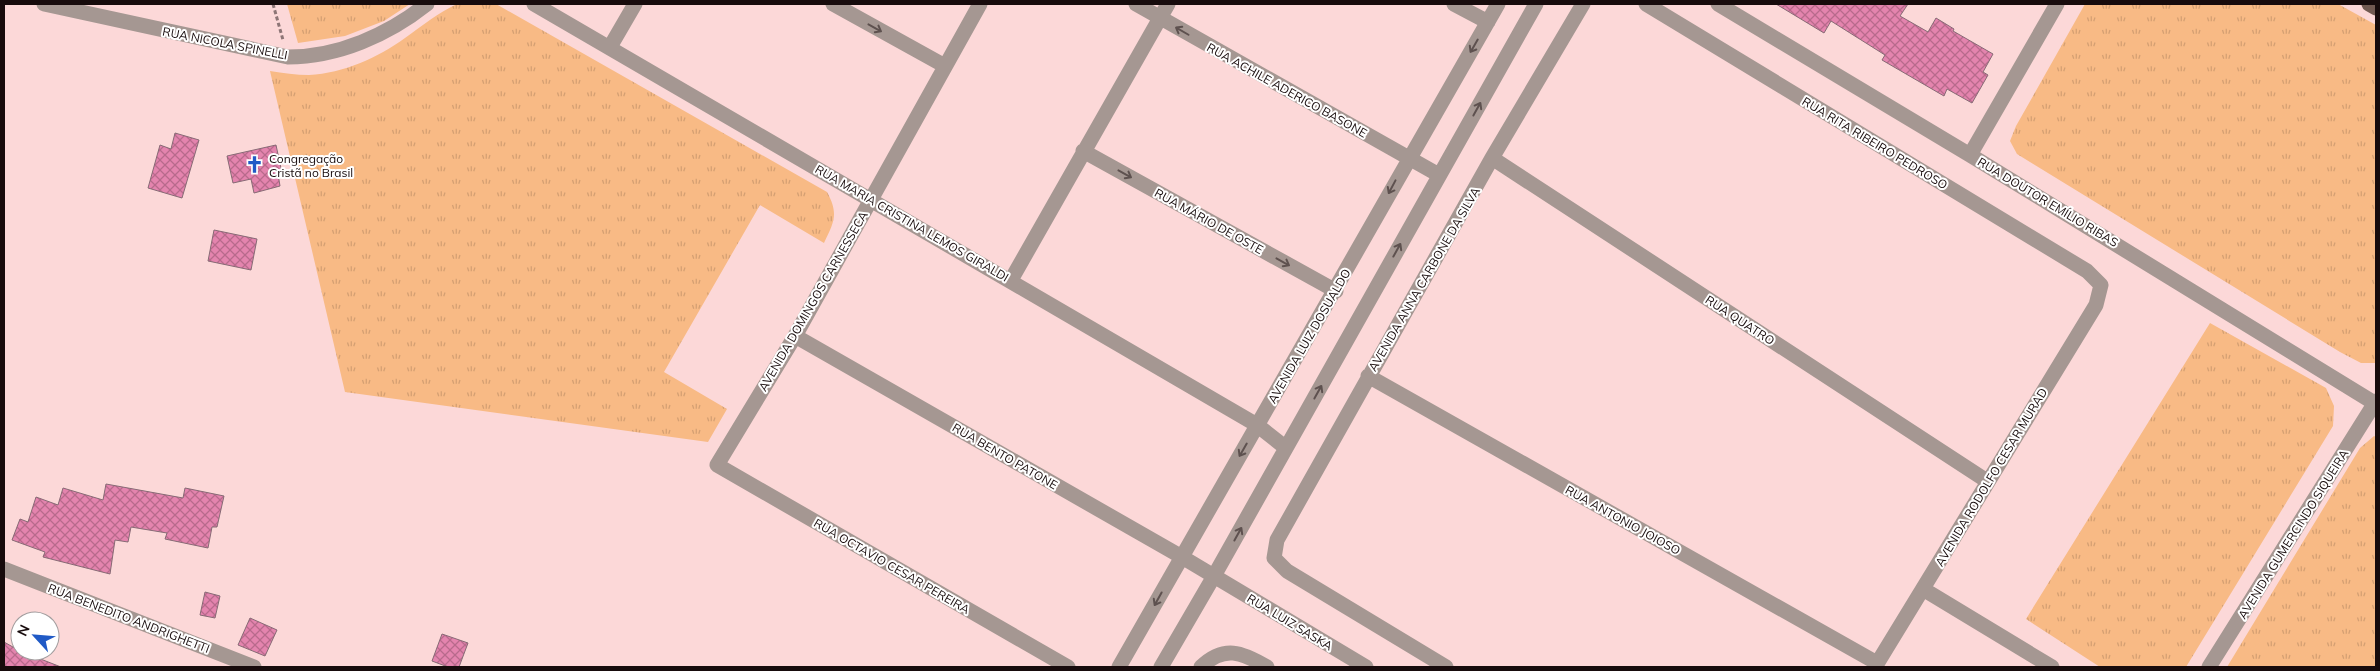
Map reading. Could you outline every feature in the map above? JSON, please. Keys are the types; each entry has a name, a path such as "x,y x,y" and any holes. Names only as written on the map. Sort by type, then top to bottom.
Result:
{"main road":[{"path":"2369,4 2376,8"}],"street":[{"name":"RUA NICOLA SPINELLI","path":"44,4 288,57 314,57 347,48 413,15 427,4"},
{"name":"RUA MARIA CRISTINA LEMOS GIRALDI","path":"534,4 1011,280 1257,425 1286,448"},
{"path":"610,47 635,4"},
{"path":"833,4 945,66"},
{"name":"AVENIDA DOMINGOS CARNESSECA","path":"717,465 796,336 980,4"},
{"name":"RUA ACHILE ADERICO BASONE","path":"1136,4 1439,175"},
{"path":"1011,280 1168,4"},
{"path":"1454,4 1488,22"},
{"name":"AVENIDA LUIZ DOSUALDO","path":"1119,667 1336,291 1408,158 1498,4"},
{"path":"1161,667 1536,4"},
{"name":"AVENIDA ANNA CARBONE DA SILVA","path":"1446,667 1287,571 1274,558 1277,540 1492,158 1583,4"},
{"name":"RUA RITA RIBEIRO PEDROSO","path":"1646,4 2087,271 2101,285"},
{"name":"RUA DOUTOR EMÍLIO RIBAS","path":"1718,4 1970,155 2376,403"},
{"path":"1970,155 2057,4"},
{"name":"RUA MÁRIO DE OSTE","path":"1083,151 1336,291"},
{"name":"RUA QUATRO","path":"1492,158 1987,481"},
{"name":"AVENIDA RODOLFO CESAR MURAD","path":"1876,665 2096,305 2101,285"},
{"name":"RUA BENTO PATONE","path":"796,336 1214,576"},
{"name":"RUA ANTONIO JOIOSO","path":"1368,376 1876,665"},
{"name":"AVENIDA GUMERCINDO SIQUEIRA","path":"2209,667 2376,403"},
{"name":"RUA OCTAVIO CESAR PEREIRA","path":"717,465 1068,667"},
{"name":"RUA BENEDITO ANDRIGHETTI","path":"4,569 254,667"},
{"name":"RUA LUIZ SASKA","path":"1214,576 1366,667"},
{"path":"1923,589 2052,667"},
{"path":"1201,667 1220,654 1234,652 1246,655 1266,667"}],"path":[{"path":"273,4 288,57"}],"green space":[{"path":"287,4 410,4 384,21 345,36 298,43"},
{"path":"457,4 496,4 827,192 833,206 834,218 824,243 760,205 664,372 727,409 708,442 345,392 270,71 309,75 347,68 383,52 437,15"},
{"path":"2085,4 2338,4 2376,25 2376,363 2361,363 2340,352 2017,154 2010,141 2016,126"},
{"path":"2210,323 2326,388 2334,406 2333,426 2186,667 2100,667 2026,619"},
{"path":"2374,436 2376,437 2376,667 2227,667 2360,448"}],"building":[{"path":"1776,4 1908,4 1900,16 1928,32 1936,18 1954,29 1953,31 1993,54 1983,72 1988,75 1972,103 1947,89 1944,96 1882,60 1885,55 1831,21 1824,33"},
{"path":"175,133 199,140 182,198 148,188 160,145 171,149"},
{"name":"Congregação Cristã no Brasil","path":"276,145 282,173 278,174 280,186 254,193 251,179 233,183 227,156"},
{"path":"214,230 257,239 251,270 208,261"},
{"path":"106,484 183,498 185,488 224,496 217,527 212,527 208,548 165,539 167,533 131,527 128,542 115,540 110,574 43,557 45,552 12,540 20,519 28,522 36,497 58,505 63,488 103,500"},
{"path":"205,592 220,596 215,618 200,615"},
{"path":"250,618 277,630 265,656 238,645"},
{"path":"442,634 468,643 459,667 448,667 432,661"},
{"path":"4,642 10,645 10,661 46,661 61,667 4,667"}],"place":[{"name":"Congregação Cristã no Brasil","path":"255,165"}]}
